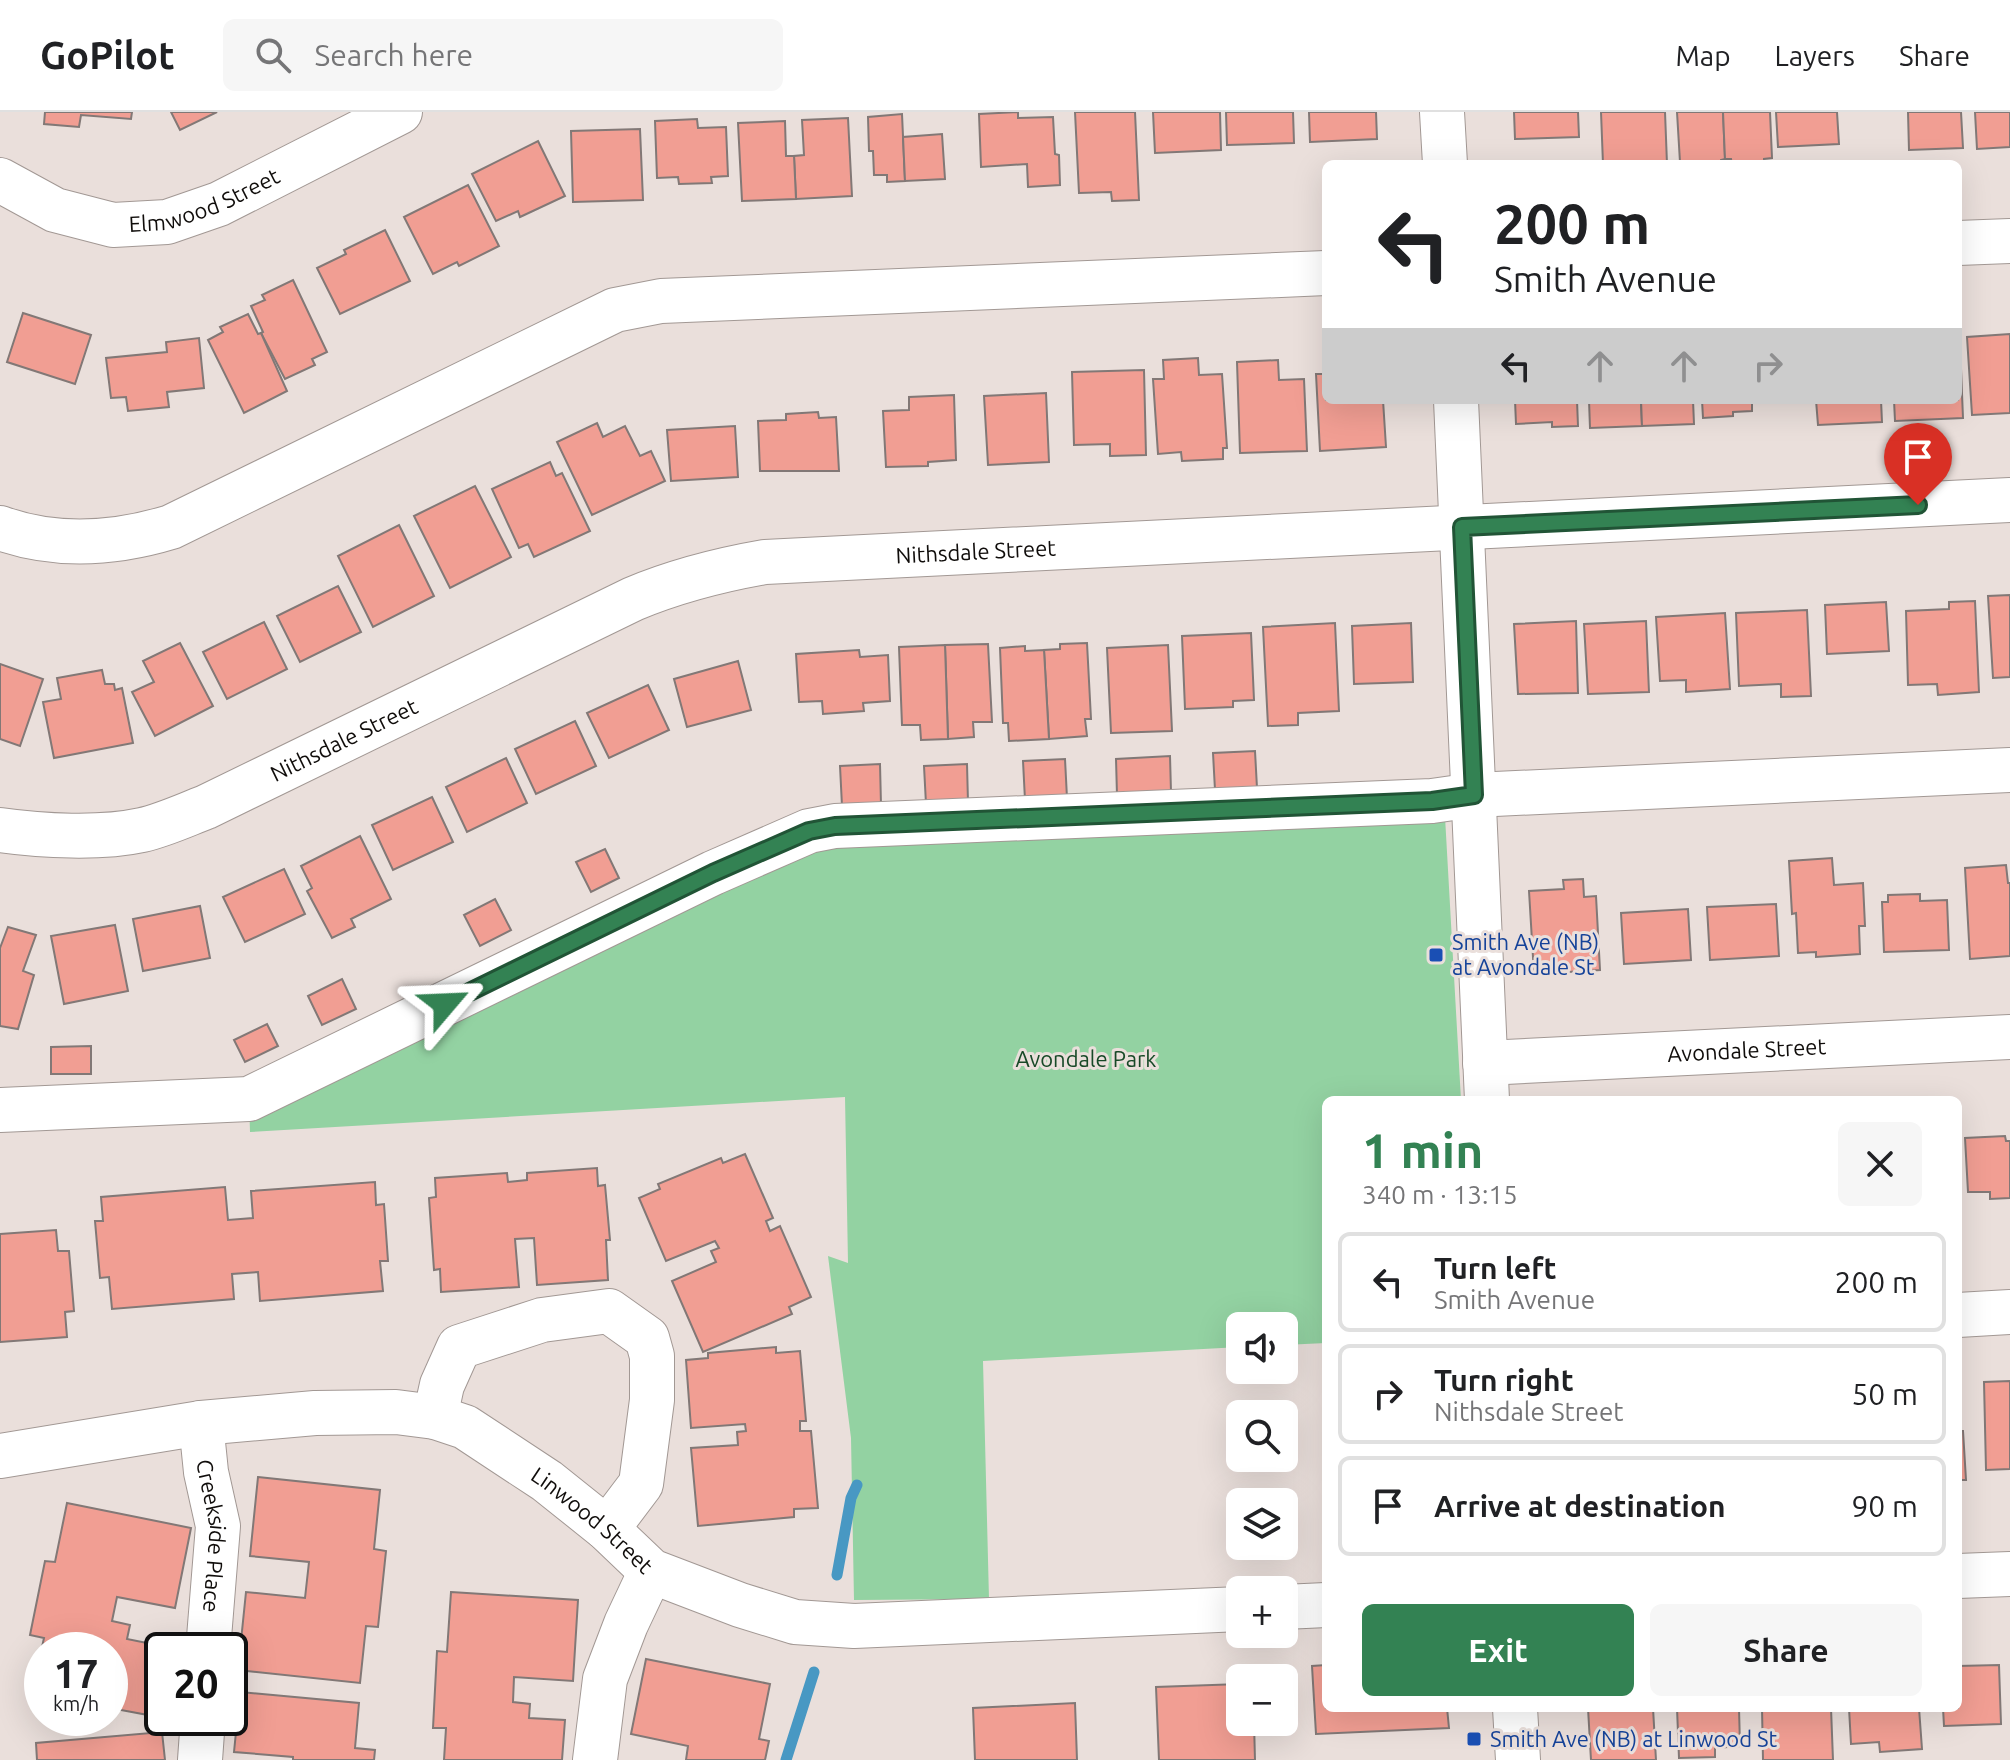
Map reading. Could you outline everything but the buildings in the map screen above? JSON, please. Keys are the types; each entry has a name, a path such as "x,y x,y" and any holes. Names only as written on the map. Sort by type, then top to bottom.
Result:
{"street":[{"name":"Elmwood Street","path":"0,180 55,210 84,218 113,225 167,222 219,204 400,112"},
{"path":"1442,112 1445,160"},
{"path":"1962,243 2010,241"},
{"path":"0,528 57,542 122,538 171,527 615,310 661,301 1322,273"},
{"path":"1456,404 1486,1082"},
{"name":"Nithsdale Street","path":"0,830 97,833 140,830 174,820 220,801 633,599 665,585 734,567 793,560 2010,500"},
{"path":"0,1110 249,1099 713,873 809,831 835,826 1432,801 1474,795 2010,770"},
{"name":"Avondale Street","path":"1486,1082 2010,1037"},
{"path":"435,1417 442,1385 459,1347 542,1320 609,1311 647,1338 652,1356 652,1400 641,1484 607,1529"},
{"path":"1962,1315 2010,1312"},
{"name":"Linwood Street","path":"0,1456 201,1423 315,1413 396,1412 435,1417 465,1427 547,1481 607,1529 651,1571 795,1622 854,1626 1226,1610"},
{"name":"Creekside Place","path":"201,1423 206,1472 218,1526 209,1632"},
{"path":"595,1760 605,1679 651,1571"},
{"path":"1962,1576 2010,1574"},
{"path":"1298,1606 1322,1605"},
{"path":"1515,1712 1518,1760"},
{"path":"200,1760 202,1736"}],"green space":[{"name":"Avondale Park","path":"1444,799 1461,1096 1322,1096 1322,1343 1298,1344 1298,1312 1226,1312 1226,1348 983,1361 989,1599 854,1600 851,1438 828,1256 848,1263 845,1097 250,1132 249,1099 809,831"}],"waterway":[{"path":"837,1575 851,1498 857,1485"},
{"path":"786,1760 814,1672"}],"place":[{"name":"Smith Ave (NB) at Avondale St","path":"1436,955"},
{"name":"Smith Ave (NB) at Linwood St","path":"1474,1739"}],"route":[{"path":"445,1004 713,873 809,831 835,826 1432,801 1474,795 1462,527 1918,505"}]}
